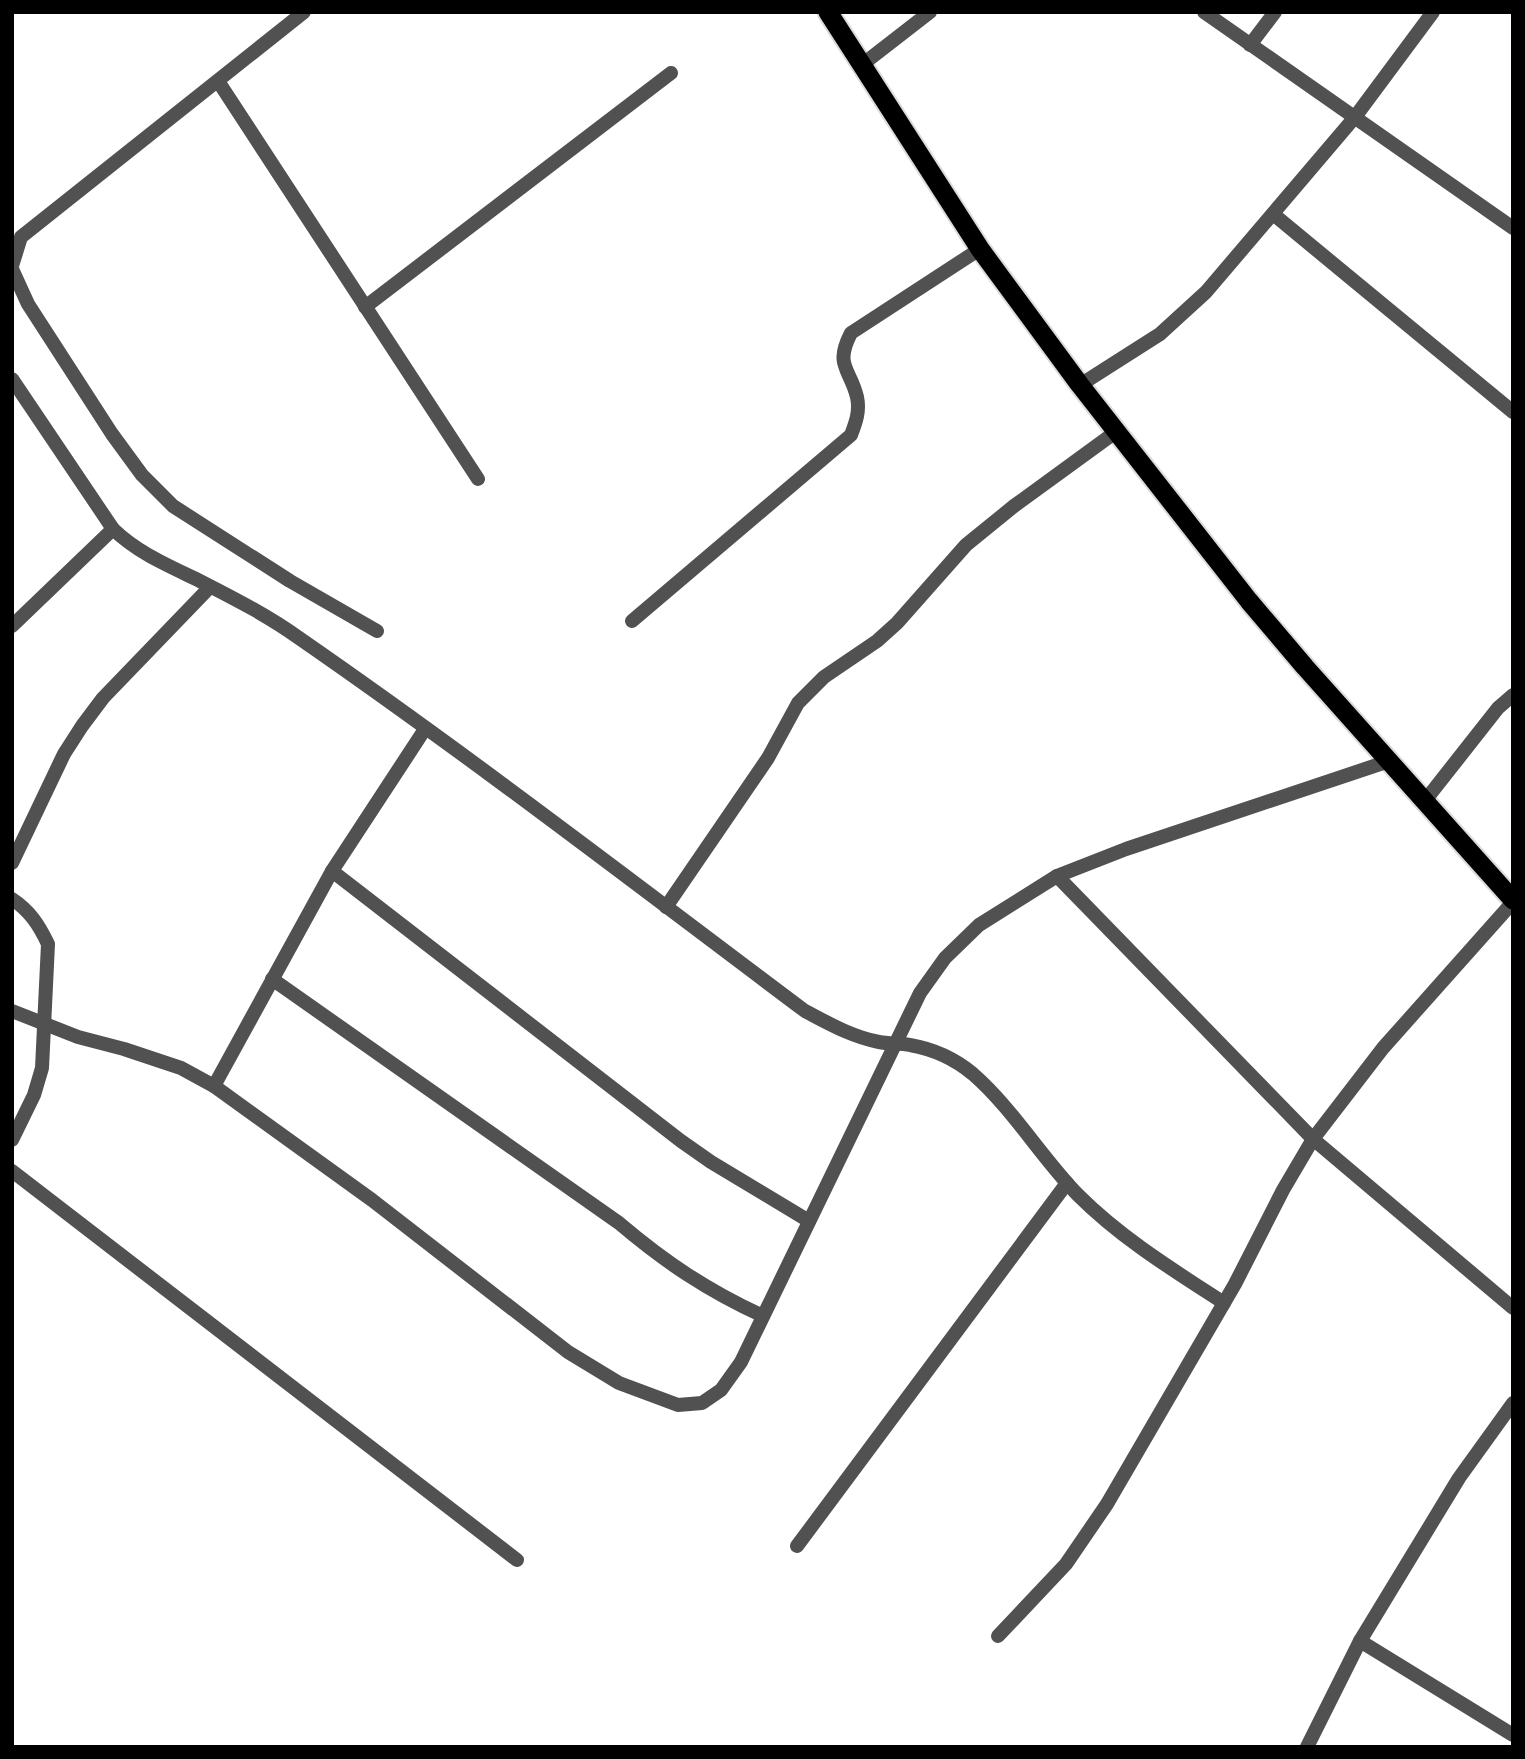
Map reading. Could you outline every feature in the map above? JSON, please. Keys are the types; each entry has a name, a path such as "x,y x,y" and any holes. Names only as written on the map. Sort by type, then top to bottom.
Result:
{"highway":[{"path":"828,12 980,249 1080,385 1249,601 1513,901"}],"street":[{"path":"304,12 21,237 12,268 28,304 112,434 142,475 173,506 279,574 377,631"},
{"path":"863,64 930,12"},
{"path":"1204,12 1513,228"},
{"path":"1250,45 1275,12"},
{"path":"1080,385 1160,334 1184,314 1355,117 1433,12"},
{"path":"365,307 671,73"},
{"path":"218,81 478,479"},
{"path":"1273,214 1513,412"},
{"path":"632,621 851,435 858,417 857,397 845,368 842,350 851,333 980,249"},
{"path":"12,379 113,528 130,545 152,559 251,607 287,629 805,1011 843,1031 878,1042 930,1050 973,1074 1068,1183 1105,1220 1152,1256 1224,1303"},
{"path":"666,907 762,768 798,703 824,677 877,641 897,623 966,545 1116,431"},
{"path":"12,626 113,528"},
{"path":"12,863 64,754 82,726 103,698 210,587"},
{"path":"1424,802 1498,708 1513,695"},
{"path":"214,1086 332,871 425,729"},
{"path":"12,1011 78,1037 181,1068 214,1086 362,1193 568,1352 619,1382 678,1405 702,1403 722,1390 741,1362 920,993 945,958 979,925 1057,876 1126,849 1389,761"},
{"path":"332,871 681,1141 809,1221"},
{"path":"1057,876 1313,1139 1513,1308"},
{"path":"12,899 28,910 40,926 48,944 42,1068 34,1095 12,1140"},
{"path":"998,1636 1066,1564 1088,1532 1224,1303 1313,1139 1383,1048 1513,901"},
{"path":"272,979 619,1223 701,1285 763,1316"},
{"path":"12,1171 517,1560"},
{"path":"797,1546 1068,1183"},
{"path":"1307,1747 1360,1641 1459,1478 1513,1403"},
{"path":"1360,1641 1513,1735"}]}
